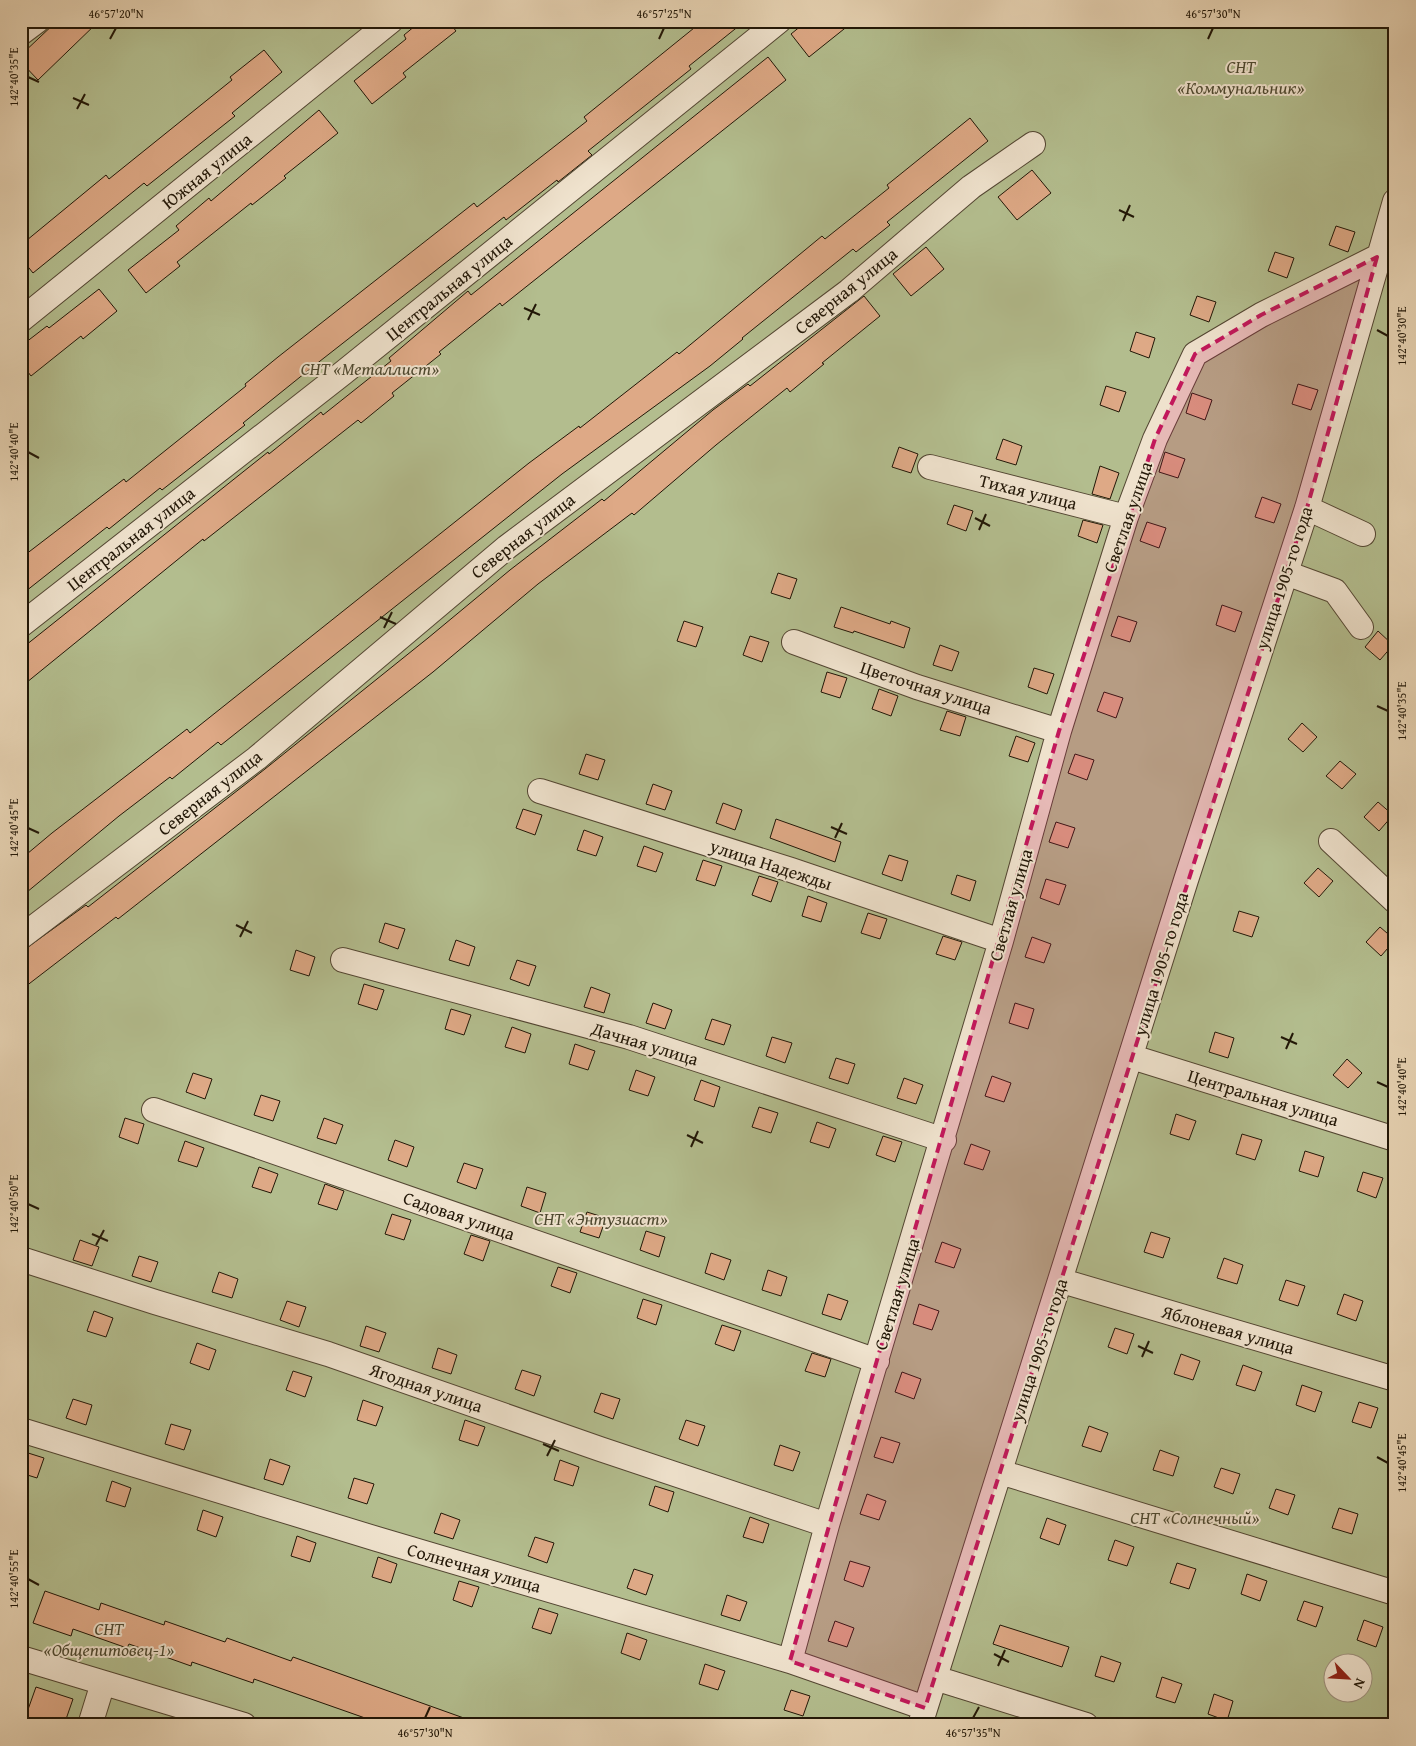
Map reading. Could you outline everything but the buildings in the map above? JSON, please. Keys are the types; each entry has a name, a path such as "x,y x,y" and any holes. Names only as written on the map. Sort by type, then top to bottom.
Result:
{"street":[{"path":"21,33 37,21"},
{"name":"Южная улица","path":"21,320 391,21"},
{"name":"Центральная улица","path":"21,625 343,373 779,21"},
{"name":"Северная улица","path":"21,937 256,758 507,547 849,291 971,187 1033,144"},
{"name":"улица 1905-го года","path":"923,1716 1307,508 1377,258 1395,201"},
{"name":"Светлая улица","path":"790,1661 828,1525 1002,941 1059,731 1126,517 1156,439 1195,354 1262,315 1377,258"},
{"name":"Тихая улица","path":"930,467 1126,517"},
{"path":"1307,508 1364,534"},
{"path":"1286,573 1335,591 1362,627"},
{"name":"Цветочная улица","path":"794,642 917,687 1059,731"},
{"name":"улица Надежды","path":"540,791 791,870 1002,941"},
{"path":"1331,841 1395,901"},
{"name":"Дачная улица","path":"343,960 630,1037 944,1140"},
{"name":"Центральная улица","path":"1132,1057 1395,1139"},
{"name":"Садовая улица","path":"154,1110 877,1361"},
{"name":"Ягодная улица","path":"21,1259 328,1354 600,1449 828,1525"},
{"name":"Яблоневая улица","path":"1062,1281 1395,1379"},
{"name":"Солнечная улица","path":"21,1430 386,1542 790,1661 923,1716"},
{"path":"1000,1472 1395,1593"},
{"path":"21,1658 244,1725"},
{"path":"935,1678 1086,1725"},
{"path":"90,1725 103,1683"}],"highlighted area":[{"path":"1377,257 1307,508 925,1708 790,1661 1059,731 1155,439 1195,354 1261,315"}],"green space":[{"path":"21,21 1395,21 1395,1725 21,1725"}],"park label":[{"name":"СНТ «Коммунальник»","path":"1241,77"},
{"name":"СНТ «Металлист»","path":"370,369"},
{"name":"СНТ «Энтузиаст»","path":"601,1219"},
{"name":"СНТ «Солнечный»","path":"1195,1518"},
{"name":"СНТ «Общепитовец-1»","path":"109,1639"}]}
